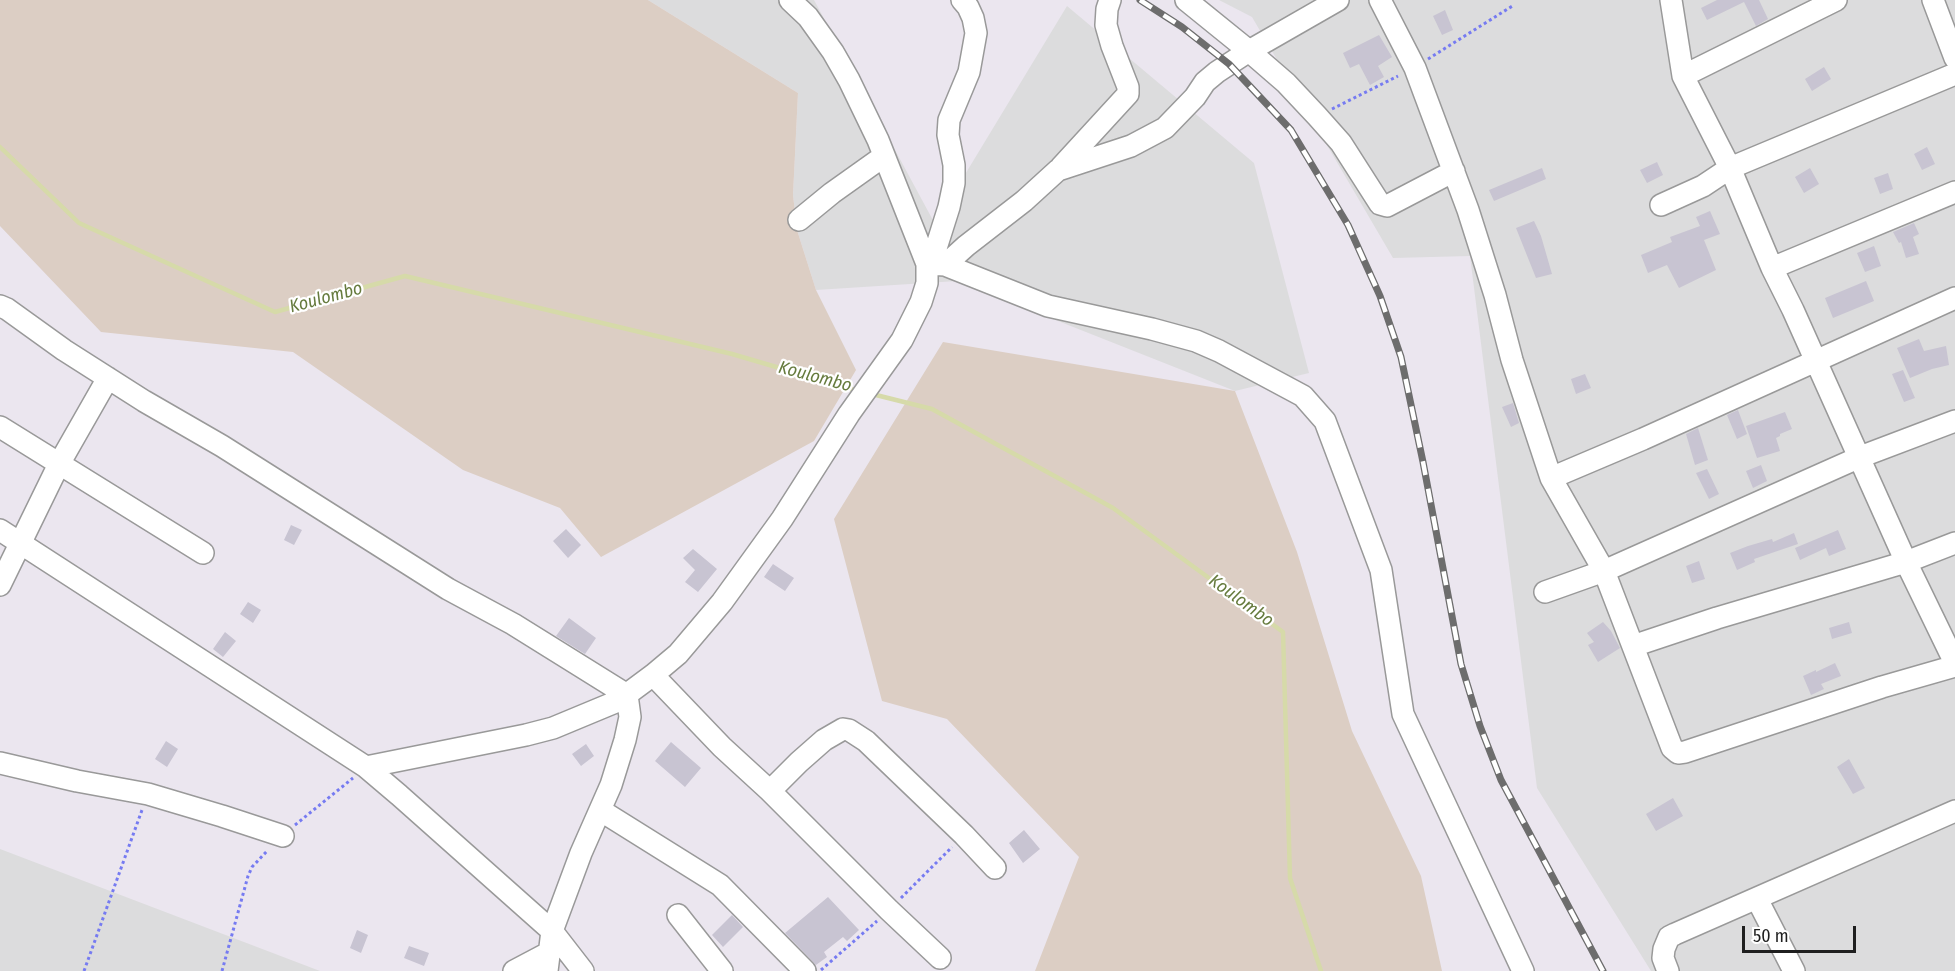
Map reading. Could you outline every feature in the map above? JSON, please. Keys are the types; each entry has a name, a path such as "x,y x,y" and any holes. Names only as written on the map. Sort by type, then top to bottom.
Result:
{"street":[{"path":"790,0 808,17 833,52 849,80 935,264 1048,306 1196,341 1304,396 1325,421 1381,570 1403,714 1523,971"},
{"path":"366,767 553,728 618,701 678,654 734,586 782,519 849,414 891,357 921,302 935,264 954,183 948,120 969,72 976,33 973,18 962,0"},
{"path":"935,264 966,246 1024,201 1058,170 1128,94 1128,87 1106,25 1110,0"},
{"path":"1186,0 1286,84 1341,143 1380,204 1387,207 1454,171"},
{"path":"1058,170 1131,146 1165,128 1195,97 1205,82 1249,51 1338,0"},
{"path":"1380,0 1415,68 1454,171 1492,284 1512,360 1551,478 1604,571 1672,748 1678,753 1955,665 1772,268 1730,168 1683,76 1671,0"},
{"path":"1683,76 1836,0"},
{"path":"1933,0 1955,58"},
{"path":"1661,205 1702,186 1730,168 1955,74"},
{"path":"799,220 884,156"},
{"path":"1772,268 1955,192"},
{"path":"1551,478 1644,439 1955,298"},
{"path":"0,306 108,378 222,446 448,589 513,624 627,695"},
{"path":"0,585 59,464 108,378"},
{"path":"1545,592 1604,571 1860,458 1955,421"},
{"path":"0,427 203,554"},
{"path":"0,530 366,767 399,795 550,951 583,971"},
{"path":"1633,646 1717,618 1906,562 1955,543"},
{"path":"653,675 722,747 770,790 940,958"},
{"path":"514,971 550,951 581,853 611,785 625,740 630,717 627,695"},
{"path":"770,790 824,740 843,729 849,730 866,741 995,868"},
{"path":"0,763 77,781 148,794 283,836"},
{"path":"600,810 720,885 805,971"},
{"path":"1668,971 1663,958 1670,937 1955,811"},
{"path":"1757,899 1794,971"},
{"path":"678,915 722,971"}],"path":[{"path":"222,971 248,876 258,860 283,836 366,767"},
{"path":"84,971 148,794"},
{"path":"820,971 889,910 964,835"}],"shaded area":[{"path":"0,0 648,0 798,93 793,195 797,230 816,290 856,370 814,441 601,557 560,508 463,470 293,352 101,332 0,226"},
{"path":"648,0 814,0 935,224 1067,6 1254,163 1309,373 1235,391 957,281 816,290 797,230 793,195 798,93"},
{"path":"1219,0 1955,0 1955,971 1651,971 1537,788 1470,256 1393,258 1252,17"},
{"path":"943,342 1235,391 1297,552 1352,731 1421,876 1442,971 1035,971 1079,857 947,719 882,701 834,519"},
{"path":"0,849 320,971 0,971"}],"building":[{"path":"1717,0 1759,0 1768,19 1756,26 1744,2 1707,20 1701,8"},
{"path":"1445,10 1453,30 1442,35 1433,16"},
{"path":"1379,35 1392,57 1378,66 1384,77 1370,85 1359,64 1350,68 1343,53"},
{"path":"1824,67 1831,79 1812,91 1805,79"},
{"path":"1927,147 1935,164 1922,170 1914,154"},
{"path":"1657,162 1663,175 1647,183 1640,170"},
{"path":"1542,168 1546,179 1494,201 1489,190"},
{"path":"1810,168 1819,184 1804,193 1795,177"},
{"path":"1888,173 1893,189 1880,194 1874,178"},
{"path":"1710,211 1720,234 1704,240 1716,270 1679,288 1667,265 1648,273 1641,255 1672,242 1670,237 1700,226 1696,217"},
{"path":"1534,221 1541,236 1552,274 1536,278 1516,228"},
{"path":"1914,223 1919,234 1913,237 1919,254 1906,258 1901,242 1899,243 1893,232"},
{"path":"1874,246 1881,266 1865,272 1857,253"},
{"path":"1866,281 1874,301 1833,318 1825,298"},
{"path":"1919,339 1924,351 1946,346 1949,365 1910,378 1897,348"},
{"path":"1903,370 1915,398 1904,402 1892,374"},
{"path":"1585,374 1591,388 1576,394 1571,379"},
{"path":"1513,403 1519,423 1511,427 1502,407"},
{"path":"1738,410 1747,434 1737,439 1727,415"},
{"path":"1785,412 1792,429 1776,438 1780,451 1757,458 1746,426"},
{"path":"1698,428 1708,460 1695,465 1686,434"},
{"path":"1761,465 1767,481 1753,488 1746,471"},
{"path":"1707,469 1719,494 1709,499 1696,473"},
{"path":"291,525 302,530 294,545 284,540"},
{"path":"566,529 581,545 568,558 553,541"},
{"path":"1838,530 1846,549 1829,556 1826,548 1800,560 1795,548"},
{"path":"1794,533 1798,544 1754,559 1755,562 1737,570 1730,553 1772,539 1773,542"},
{"path":"693,549 717,569 698,592 685,582 695,570 683,558"},
{"path":"1699,561 1705,579 1692,583 1686,566"},
{"path":"773,564 794,578 785,591 764,577"},
{"path":"248,602 261,610 253,623 240,614"},
{"path":"569,618 596,638 585,654 556,636"},
{"path":"1603,622 1620,648 1598,662 1588,645 1594,642 1587,633"},
{"path":"1849,622 1852,633 1832,639 1829,628"},
{"path":"225,632 236,641 223,657 213,649"},
{"path":"1835,663 1841,676 1821,684 1824,689 1811,695 1803,676"},
{"path":"166,741 178,749 167,767 155,759"},
{"path":"671,742 701,768 685,787 655,761"},
{"path":"586,744 594,756 581,766 572,754"},
{"path":"1849,759 1865,788 1853,794 1837,767"},
{"path":"1673,798 1683,816 1656,831 1646,814"},
{"path":"1024,830 1040,849 1023,863 1009,843"},
{"path":"828,897 859,930 847,941 843,937 824,952 827,957 816,965 785,933"},
{"path":"732,915 743,927 723,947 712,935"},
{"path":"357,930 368,935 361,953 350,948"},
{"path":"409,946 429,953 424,966 404,958"}],"waterway":[{"name":"Koulombo","path":"0,147 79,223 275,312 405,276 732,354 858,391"},
{"name":"Koulombo","path":"872,394 932,409 1113,508 1283,632 1290,878 1321,971"}],"railway":[{"path":"1140,0 1182,27 1229,64 1291,130 1348,225 1380,296 1401,357 1461,664 1480,726 1501,780 1603,971"}]}
